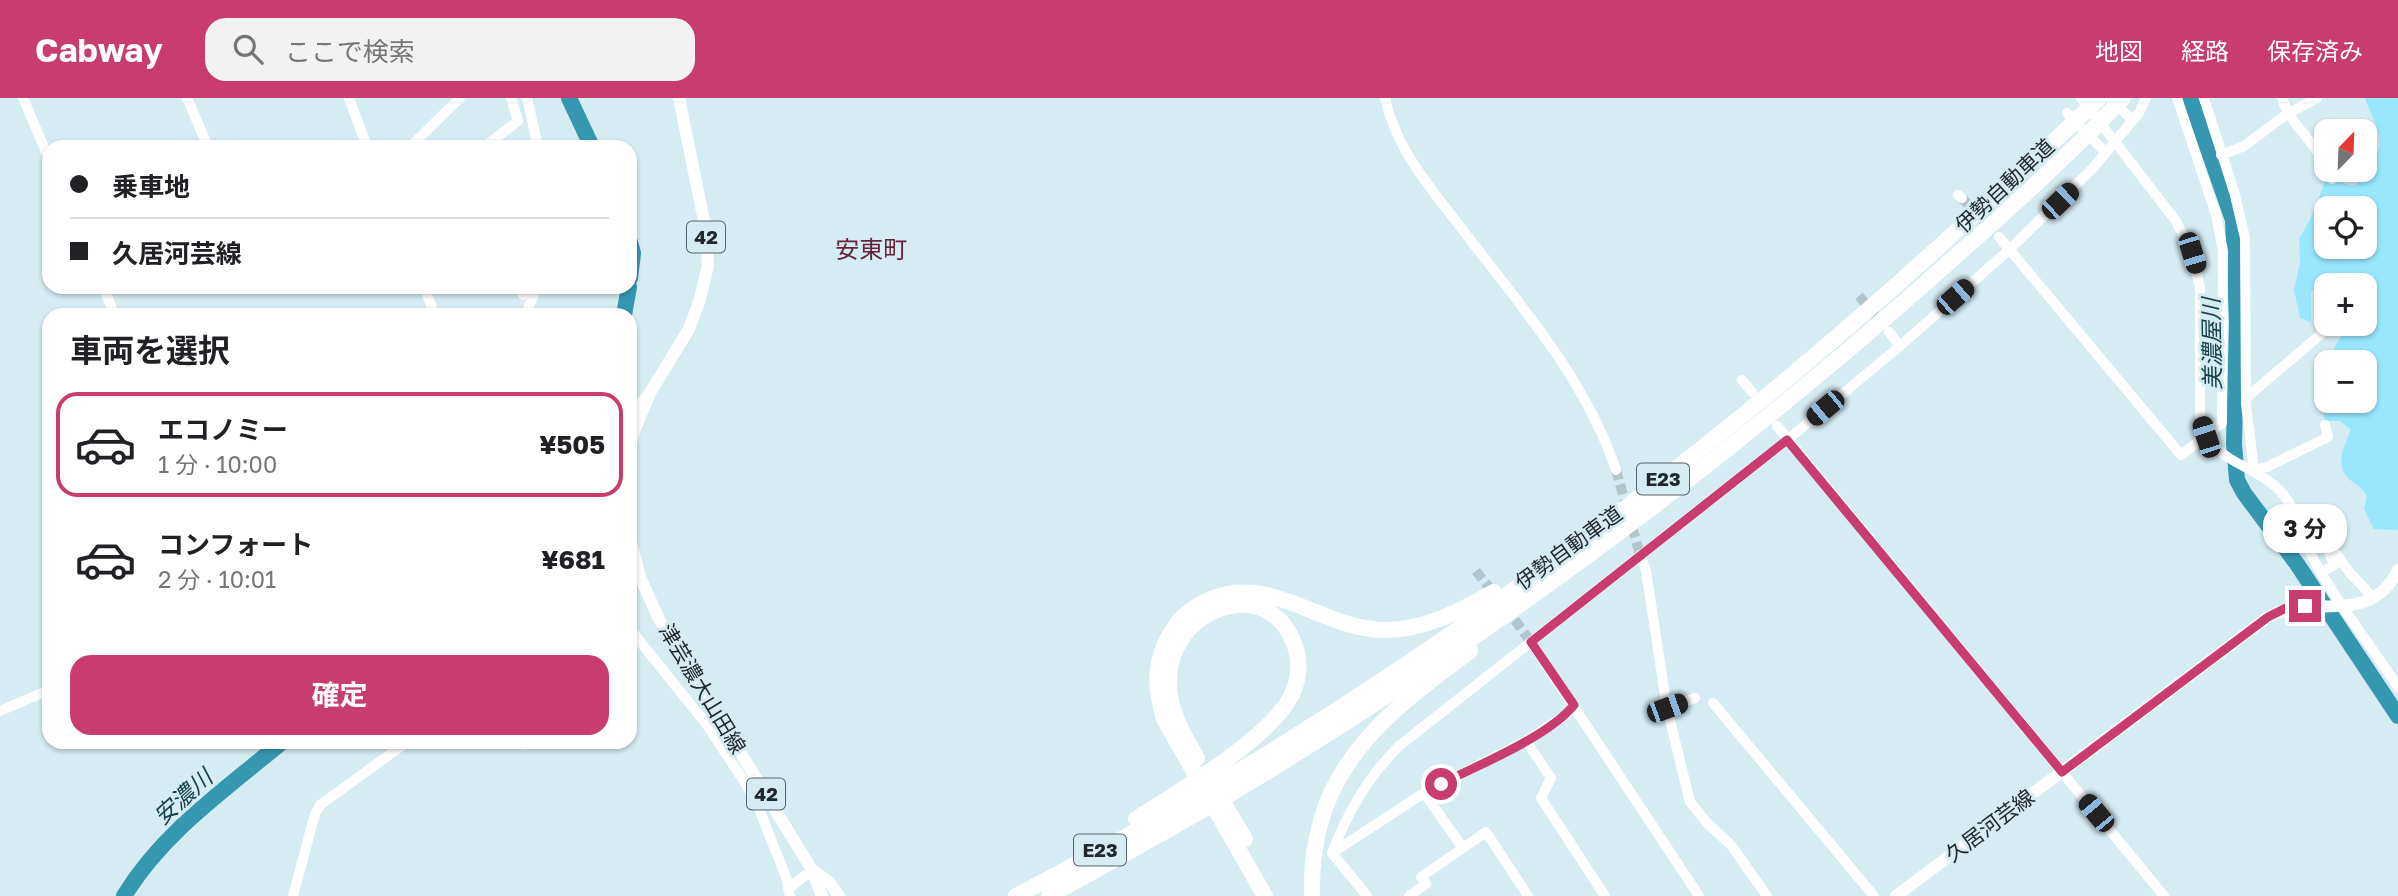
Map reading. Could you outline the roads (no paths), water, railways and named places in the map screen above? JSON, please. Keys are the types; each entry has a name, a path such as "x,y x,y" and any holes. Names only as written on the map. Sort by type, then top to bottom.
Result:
{"highway":[{"name":"伊勢自動車道","path":"1236,782 1462,626 1677,468 1835,339 1937,249 2099,98"},
{"name":"伊勢自動車道","path":"1016,896 1045,889 1186,803 1236,782 1487,627 1586,557 1760,424 1836,361 1943,268 2123,98"},
{"path":"1265,896 1164,719 1156,674 1167,640 1184,617 1206,601 1224,594 1244,592 1277,597 1344,624 1370,629 1398,629 1434,621 1477,602 1507,584 1615,504 1677,468"},
{"path":"1312,896 1313,858 1320,823 1338,778 1358,748 1421,687 1540,598 1586,557"},
{"path":"1186,803 1227,758 1278,715 1295,686 1299,664 1292,638 1282,624 1264,611 1245,605 1228,606 1200,618 1185,633 1169,667 1170,695 1178,724 1277,896"}],"main road":[{"name":"42","path":"637,425 651,391 689,329 708,266 706,231 681,99"},
{"path":"2374,598 2390,585 2398,570"},
{"name":"津芸濃大山田線","path":"637,580 812,870 822,896"},
{"name":"久居河芸線","path":"1896,896 2268,617 2286,608 2354,606 2374,598"},
{"name":"津芸濃大山田線","path":"812,870 828,882 839,896"}],"street":[{"path":"23,98 42,143"},
{"path":"187,98 205,140"},
{"path":"349,98 364,140"},
{"path":"417,140 460,98"},
{"path":"493,140 518,121 511,98"},
{"path":"527,98 536,140"},
{"path":"1385,98 1405,154 1573,377 1616,470"},
{"path":"2081,98 2185,236 2197,270 2200,288 2200,418 2206,437 2218,452 2250,469 2285,496 2340,606 2398,687"},
{"path":"2110,98 2133,121"},
{"path":"1332,853 1353,805 1368,780 1386,760 1446,708 1787,440 1900,346 2010,249 2106,153 2133,121 2146,98"},
{"path":"1999,237 2181,455 2206,437 2222,423 2223,251 2216,215 2177,98"},
{"path":"2204,98 2235,195 2245,238 2246,398 2250,469"},
{"path":"2282,98 2287,114 2314,144"},
{"path":"2221,155 2244,146 2287,114 2317,98"},
{"path":"2067,113 2106,153"},
{"path":"1889,332 1900,346"},
{"path":"2246,398 2319,336"},
{"path":"1742,380 1752,392"},
{"path":"637,408 651,391"},
{"path":"2250,469 2267,467 2328,437 2325,425"},
{"path":"1777,426 2164,896"},
{"path":"2322,572 2334,565 2328,550 2331,547 2350,573 2374,598"},
{"path":"1640,555 1646,571 1667,708 1690,802 1708,824 1731,845 1767,896"},
{"path":"637,638 707,725 757,804 786,877 789,893"},
{"path":"1531,642 1699,896"},
{"path":"0,710 42,693"},
{"path":"1667,708 1695,698"},
{"path":"1713,703 1874,896"},
{"path":"1332,853 1424,793 1526,741 1567,714 1574,705"},
{"path":"707,725 720,718"},
{"path":"1526,741 1551,778 1541,798 1605,896"},
{"path":"293,896 317,809 398,749"},
{"path":"1424,793 1463,848"},
{"path":"1409,896 1426,884 1421,877 1486,832 1528,896"},
{"path":"1332,853 1367,896"},
{"path":"789,893 812,870"}],"waterway":[{"name":"安濃川","path":"569,98 589,140"},
{"name":"美濃屋川","path":"2190,98 2233,220 2237,322 2234,444 2237,480 2297,564 2398,716"},
{"name":"安濃川","path":"625,308 628,294"},
{"name":"安濃川","path":"124,896 157,852 176,832 274,749"}],"tunnel":[{"path":"1962,198 1992,230"},
{"path":"1859,296 1884,326"},
{"path":"1616,470 1640,555"},
{"path":"1476,571 1496,596"},
{"path":"1506,608 1531,642"}],"district":[{"name":"安東町","path":"871,250"}]}
